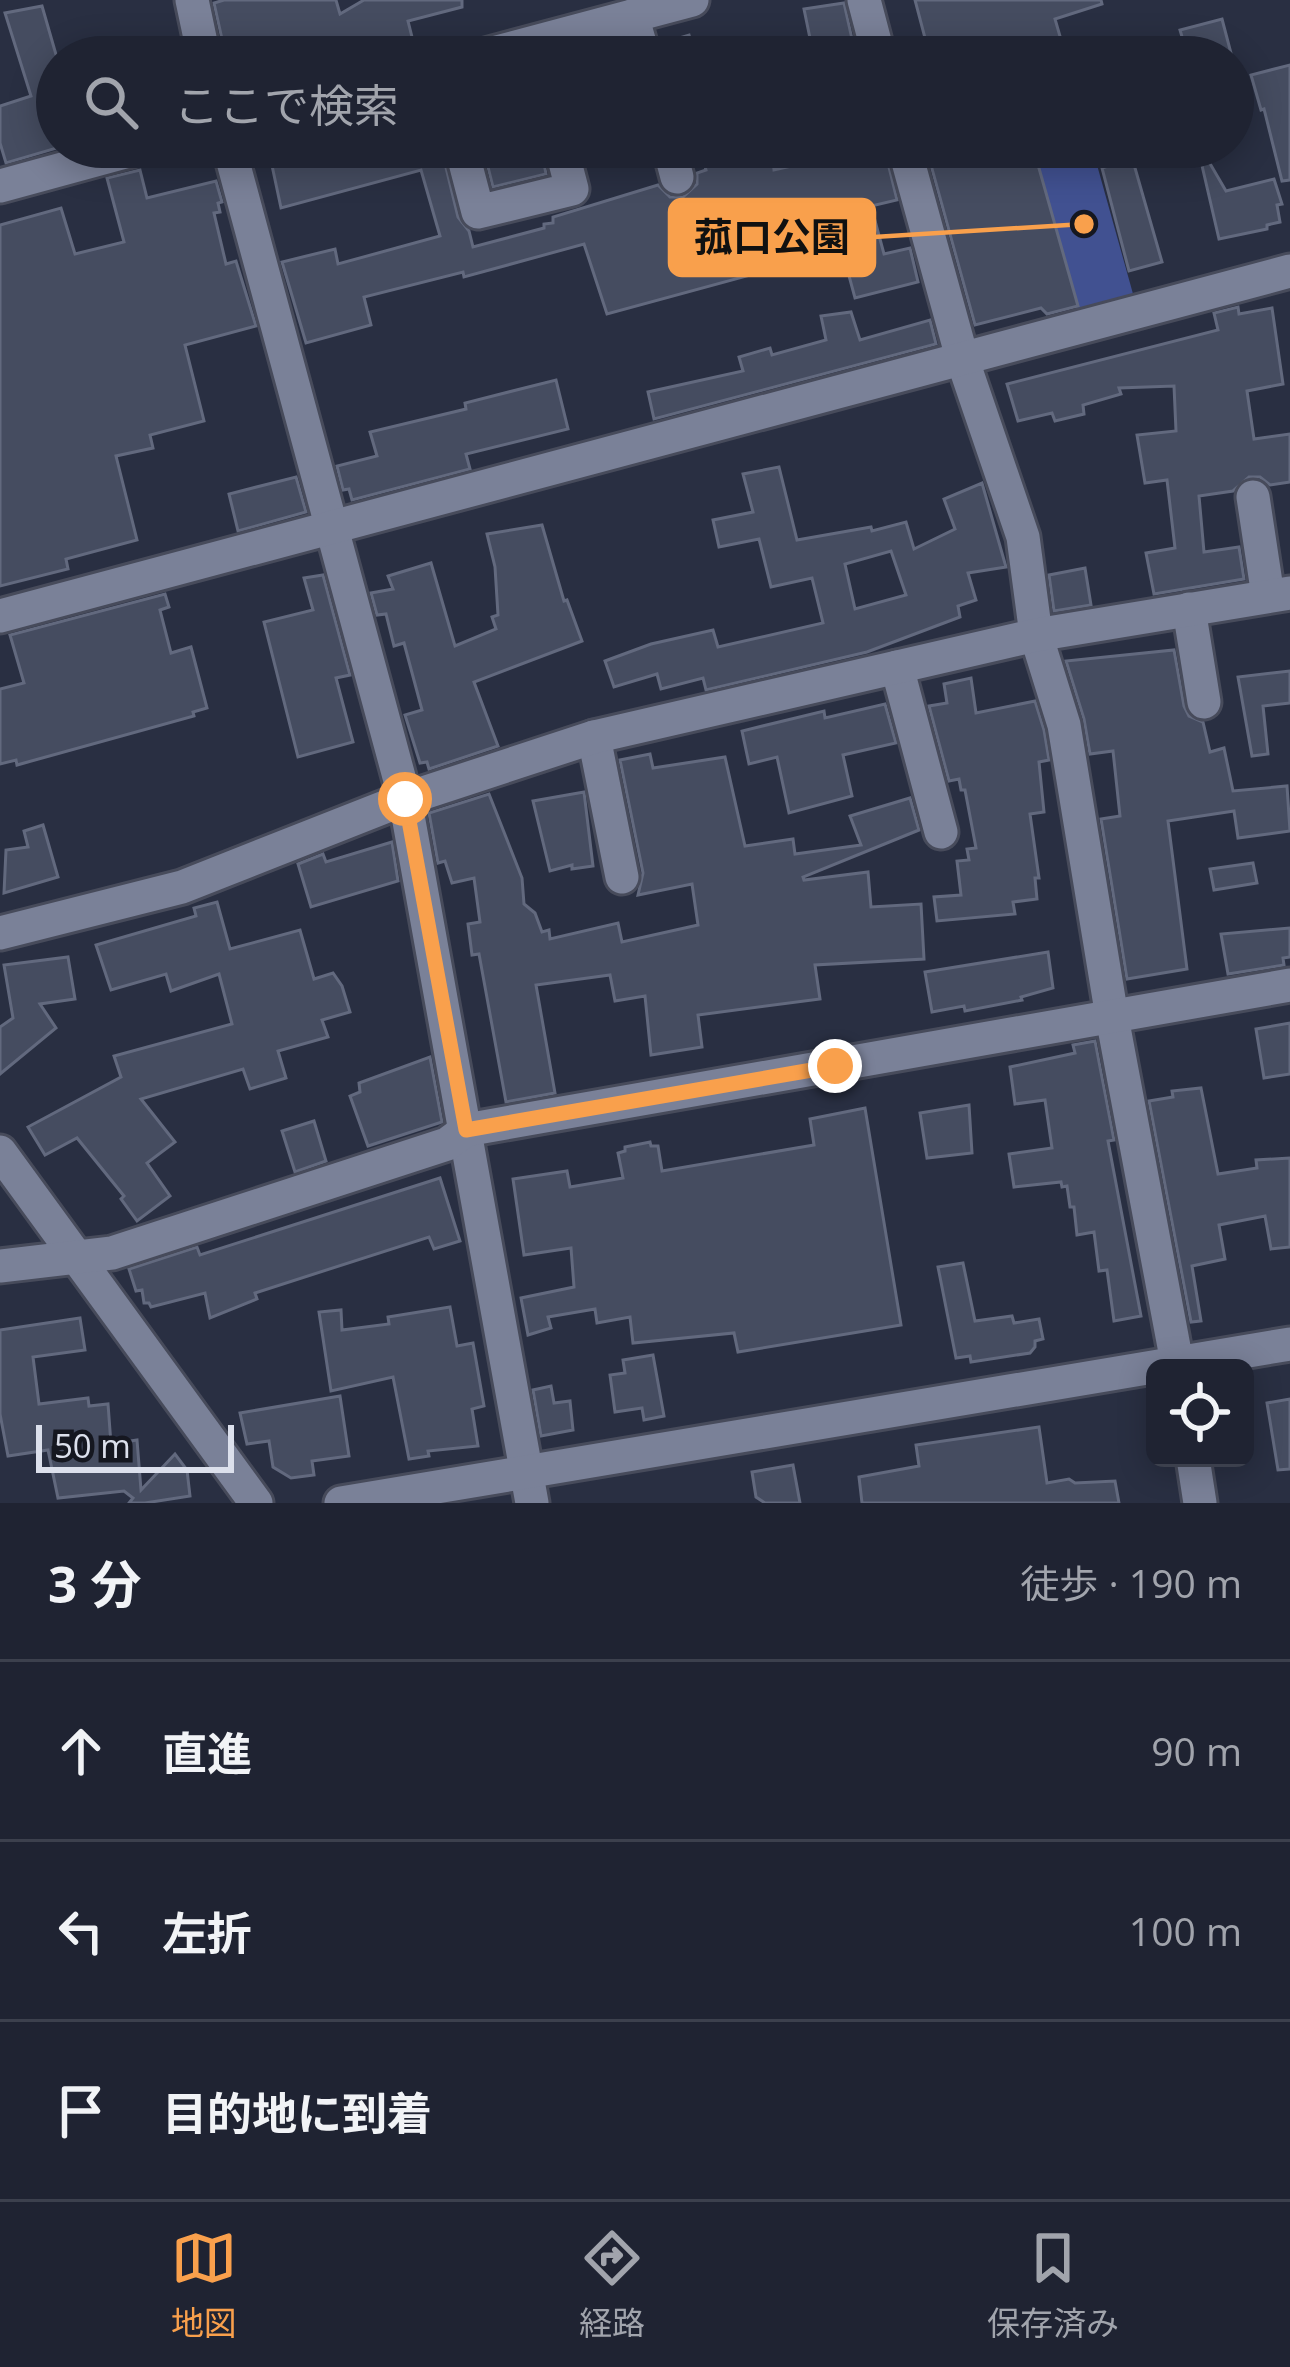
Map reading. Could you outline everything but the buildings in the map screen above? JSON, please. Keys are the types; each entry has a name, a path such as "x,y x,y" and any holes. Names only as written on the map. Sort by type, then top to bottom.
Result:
{"street":[{"path":"192,0 200,36"},
{"path":"575,36 692,0"},
{"path":"864,0 873,36"},
{"path":"632,16 638,36"},
{"path":"0,186 66,168"},
{"path":"235,168 405,799 529,1488"},
{"path":"466,168 478,212 572,189 566,168"},
{"path":"910,168 963,361 1023,537 1036,635 1064,725 1176,1359"},
{"path":"0,616 1290,271"},
{"path":"0,933 182,886 405,799 594,736 1036,635 1279,595 1253,497"},
{"path":"1190,609 1204,702"},
{"path":"897,667 941,832"},
{"path":"594,736 622,878"},
{"path":"0,1266 112,1253 447,1144 466,1130 1290,985"},
{"path":"0,1152 256,1503"},
{"path":"1215,1359 1290,1345"},
{"path":"341,1503 529,1488 1146,1372"},
{"path":"1194,1467 1200,1503"}],"shaded area":[{"path":"1040,168 1098,168 1135,301 1079,317"}],"place":[{"name":"菰口公園","path":"1084,224"}],"route":[{"path":"405,799 466,1130 835,1066"}]}
